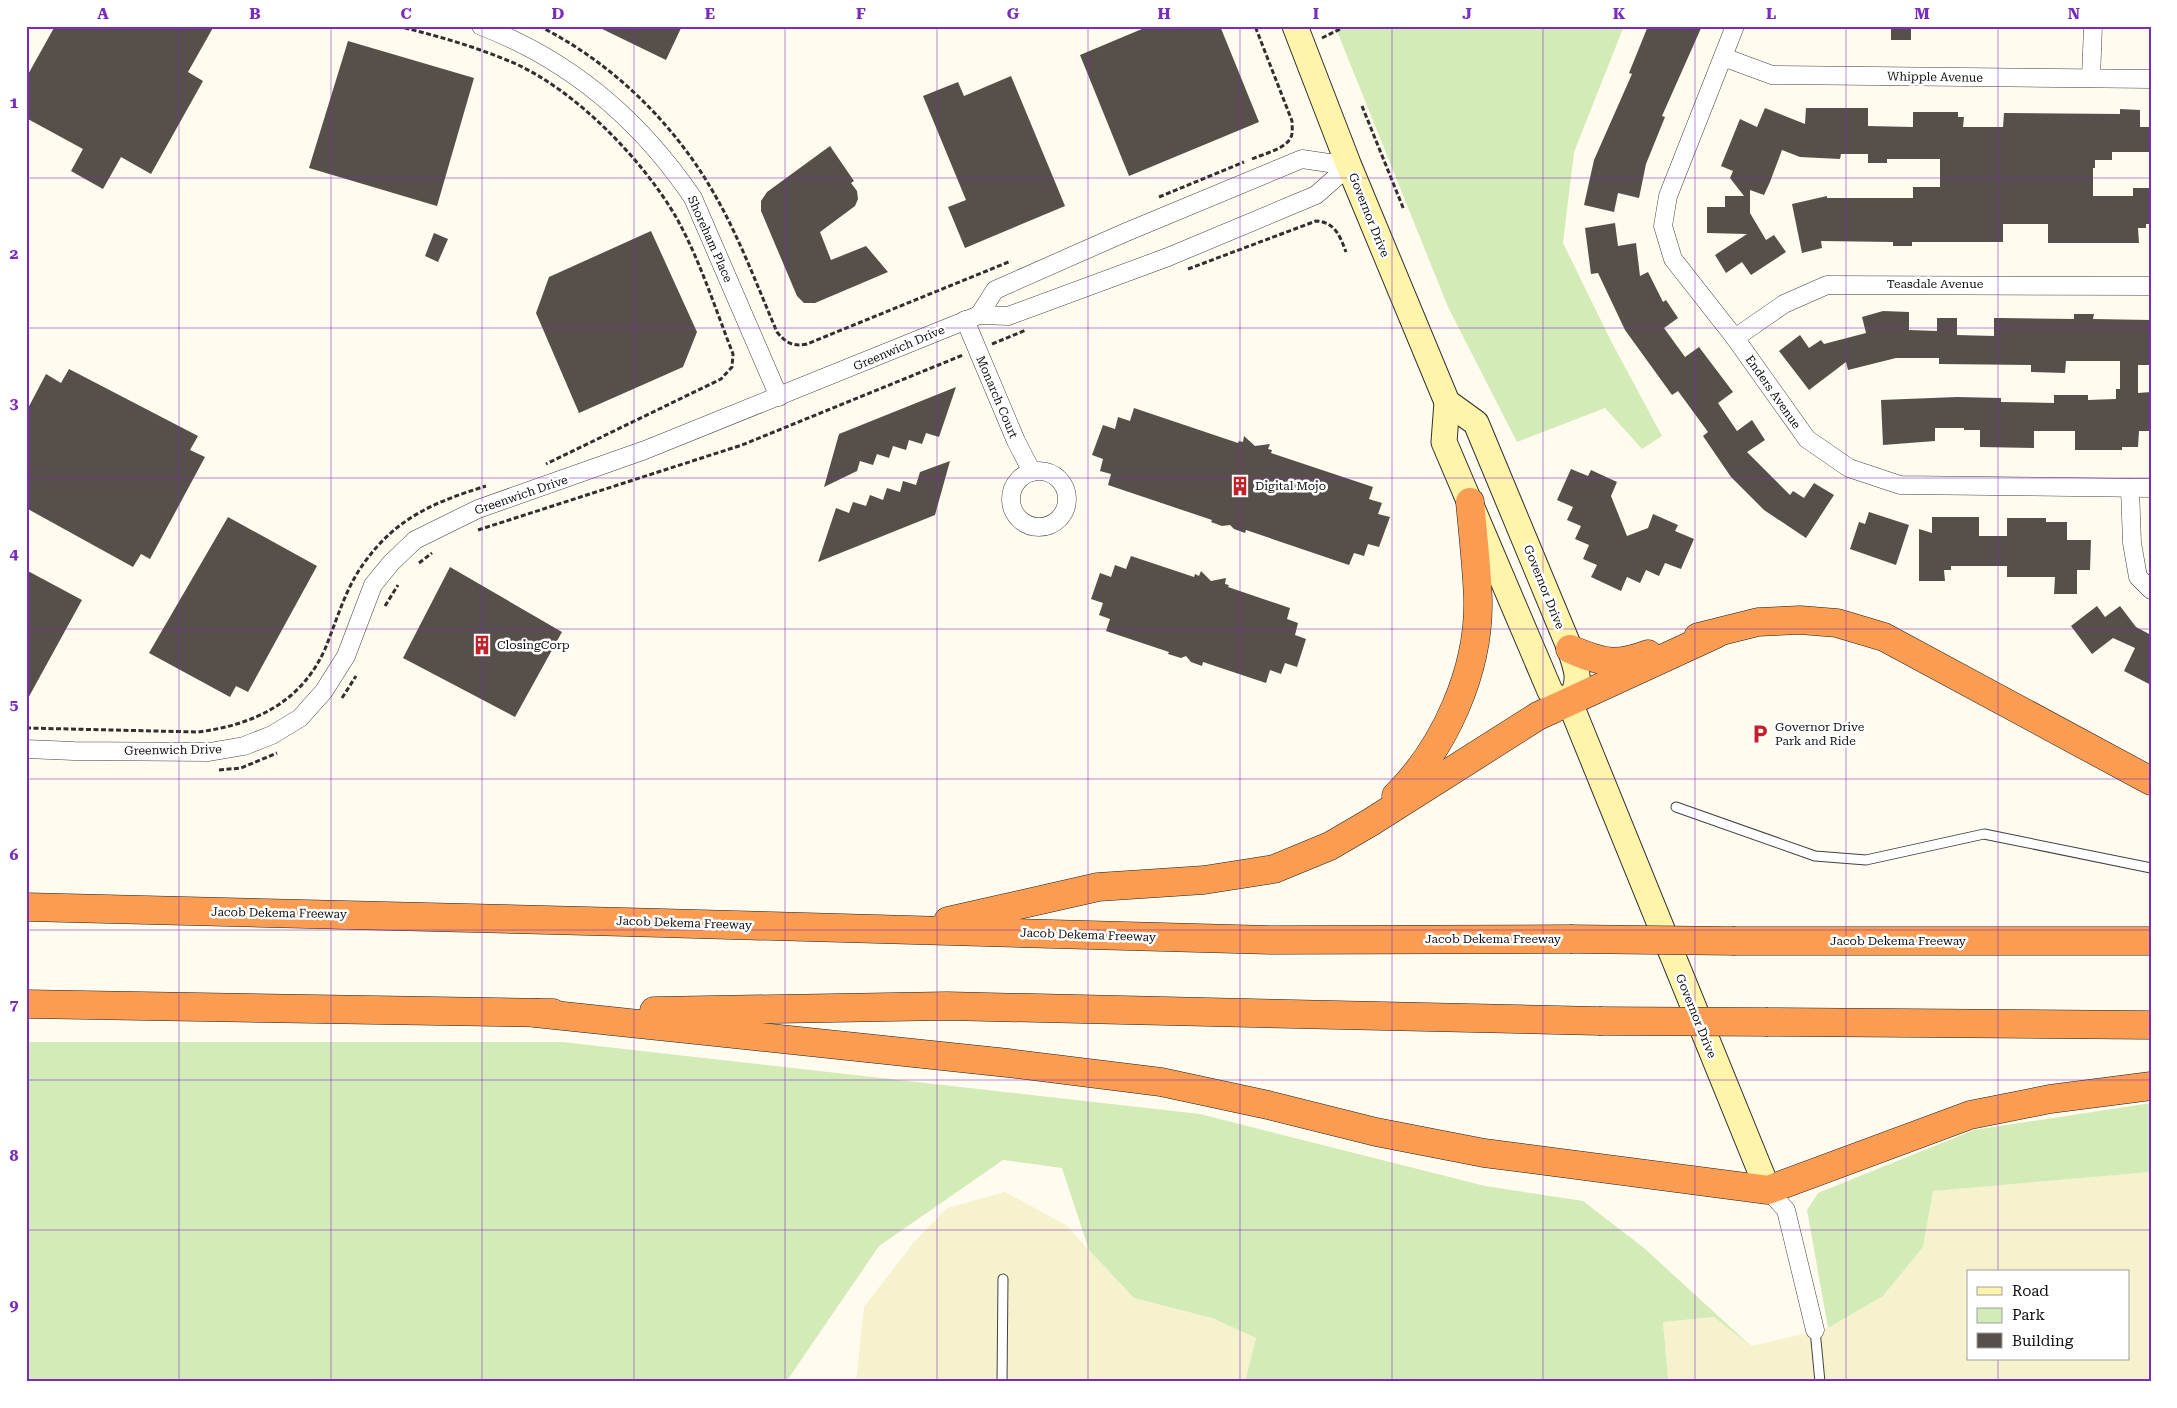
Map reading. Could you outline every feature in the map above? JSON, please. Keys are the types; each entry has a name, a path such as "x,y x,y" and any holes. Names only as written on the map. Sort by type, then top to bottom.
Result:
{"highway":[{"path":"1371,822 1411,782 1436,744 1460,698 1474,646 1478,602 1470,502"},
{"path":"1570,649 1596,660 1616,662 1637,658 1687,639 1716,634 1758,622 1800,620 1837,623 1884,637 2151,781"},
{"path":"910,930 1098,887 1204,880 1274,869 1330,846 1538,716 1570,703 1716,634"},
{"name":"Jacob Dekema Freeway","path":"26,907 1271,940 2151,941"},
{"path":"26,1004 535,1013 947,1006 1600,1021 2151,1025"},
{"path":"535,1013 1008,1063 1161,1082 1268,1105 1376,1132 1484,1153 1768,1190 1970,1115 2050,1099 2151,1086"}],"main road":[{"name":"Governor Drive","path":"1299,37 1349,166 1447,402 1444,442 1550,691 1570,703 1768,1190"},
{"name":"Governor Drive","path":"1447,402 1476,423 1570,649 1578,676 1576,690 1570,703"}],"street":[{"name":"Shoreham Place","path":"481,26 549,58 599,93 637,127 678,176 693,198 778,398"},
{"name":"Enders Avenue","path":"1735,26 1668,196 1663,226 1673,260 1735,338 1807,439 1849,468 1900,485 2151,488"},
{"path":"2091,78 2093,26"},
{"name":"Whipple Avenue","path":"1723,57 1772,75 2151,79"},
{"path":"972,318 995,290 1124,233 1302,159 1349,166"},
{"name":"Greenwich Drive","path":"26,749 209,752 244,746 272,735 300,718 324,691 346,656 374,585 391,563 415,540 478,509 645,450 778,398 972,318 1008,316 1168,256 1316,196 1349,166"},
{"name":"Teasdale Avenue","path":"1735,338 1784,304 1827,285 2151,286"},
{"name":"Monarch Court","path":"972,318 977,350 1016,441 1032,472"},
{"path":"2130,488 2132,543 2138,577 2151,590"},
{"name":"Governor Drive","path":"1768,1190 1786,1210 1815,1330"}],"lane":[{"path":"1676,807 1815,856 1866,860 1984,834 2151,868"},
{"path":"1002,1382 1003,1278"},
{"path":"1815,1330 1820,1382"}],"path":[{"path":"397,26 468,45 518,65 556,88 615,138 651,180 676,218 690,244 733,354 732,367 721,379 544,465"},
{"path":"538,26 582,51 622,82 660,118 686,151 717,198 777,332 789,344 798,346 806,344 1019,258"},
{"path":"1152,200 1281,146 1288,142 1292,136 1292,121 1255,26"},
{"path":"1299,37 1346,26"},
{"path":"1362,106 1404,210"},
{"path":"1185,270 1316,221 1326,222 1331,225 1340,235 1346,252"},
{"path":"472,532 742,444 1028,329"},
{"path":"26,728 198,732 223,729 248,722 272,710 296,690 315,668 347,591 364,562 380,543 403,522 425,508 446,498 488,485"},
{"path":"412,569 438,548"},
{"path":"384,608 401,581"},
{"path":"337,705 351,686 360,668"},
{"path":"217,770 242,768 279,752"}],"shaded area":[{"path":"2151,1172 2151,1382 1640,1382 1668,1379 1663,1322 1714,1317 1752,1346 1828,1328 1883,1296 1923,1247 1932,1191"},
{"path":"1005,1192 1066,1225 1134,1298 1212,1318 1256,1338 1245,1382 856,1382 864,1307 914,1242 947,1208"}],"green space":[{"path":"1335,26 1624,26 1574,152 1563,243 1611,341 1662,436 1642,449 1605,408 1517,442 1448,307"},
{"path":"26,1042 562,1042 1200,1114 1485,1186 1583,1201 1644,1248 1751,1346 1714,1317 1663,1322 1668,1379 1640,1382 1245,1382 1256,1338 1212,1318 1134,1298 1089,1250 1062,1168 1003,1160 879,1246 786,1382 26,1382"},
{"path":"2151,1103 2151,1172 1933,1191 1923,1247 1883,1296 1828,1328 1807,1210 1818,1193 1974,1130"}],"building":[{"path":"55,26 214,26 188,72 203,81 151,174 121,157 103,189 71,171 83,149 26,118 26,78"},
{"path":"596,26 682,26 666,60"},
{"path":"1149,26 1220,26 1259,122 1129,176 1080,55"},
{"path":"1648,26 1702,26 1662,116 1665,117 1646,164 1639,198 1618,193 1614,212 1584,205 1594,160 1632,74 1629,73"},
{"path":"1891,26 1911,26 1911,40 1891,40"},
{"path":"348,41 474,78 437,206 309,168"},
{"path":"1011,76 1065,206 965,248 948,207 966,200 923,96 958,82 964,96"},
{"path":"1765,108 1805,124 1806,108 1868,108 1868,126 1913,127 1913,112 1958,112 1958,117 1964,117 1963,127 2003,127 2004,113 2120,114 2120,109 2140,110 2140,127 2151,127 2151,152 2112,152 2112,160 2095,160 2095,168 2093,168 2093,196 2133,196 2133,188 2151,188 2151,224 2146,224 2146,228 2138,228 2139,243 2048,243 2048,224 2003,224 2003,242 1912,242 1912,246 1893,246 1893,242 1821,241 1822,248 1802,253 1792,204 1827,196 1827,198 1913,198 1913,187 1940,187 1940,159 1887,159 1887,163 1868,163 1868,154 1841,154 1840,159 1800,157 1782,150 1764,195 1750,190 1750,213 1766,240 1774,235 1786,252 1751,275 1742,262 1726,273 1715,255 1747,234 1707,233 1707,207 1725,207 1725,196 1744,196 1730,178 1733,171 1721,166 1740,119 1757,127"},
{"path":"830,146 854,181 851,183 857,191 858,199 855,206 820,232 831,260 866,246 888,272 815,303 804,303 797,296 761,211 761,201 767,192"},
{"path":"1615,223 1618,246 1636,243 1640,276 1648,272 1663,302 1666,300 1678,318 1664,328 1685,357 1699,347 1733,392 1718,403 1737,431 1752,420 1765,440 1747,452 1790,495 1793,491 1804,498 1814,483 1834,495 1806,538 1764,510 1731,477 1703,436 1708,432 1678,391 1672,395 1625,330 1598,273 1591,274 1585,228"},
{"path":"651,231 697,332 683,367 579,413 536,313 549,277"},
{"path":"434,233 448,239 438,262 425,256"},
{"path":"1883,311 1909,312 1909,330 1937,331 1937,318 1957,318 1957,335 1994,336 1994,318 2074,319 2074,314 2094,314 2093,319 2151,320 2151,365 2138,365 2138,393 2151,392 2151,431 2139,431 2138,447 2122,447 2122,450 2075,450 2075,431 2034,431 2034,448 1980,447 1980,430 1964,430 1964,428 1935,428 1935,441 1883,445 1881,400 1957,397 2001,398 2001,402 2054,403 2054,395 2088,395 2088,400 2116,399 2116,389 2120,389 2120,361 2066,361 2065,373 2031,372 2031,365 1939,364 1939,358 1896,358 1848,370 1846,362 1809,390 1779,351 1800,335 1809,348 1821,340 1824,344 1866,333 1862,317"},
{"path":"69,369 198,436 190,450 205,457 150,559 141,554 133,567 26,508 26,412 46,374 61,383"},
{"path":"956,387 939,437 926,433 922,444 909,440 906,450 893,446 889,458 877,454 873,465 860,461 857,471 824,487 839,434"},
{"name":"Digital Mojo","path":"1134,408 1238,443 1239,441 1243,442 1244,436 1255,446 1270,444 1268,449 1272,450 1271,453 1373,487 1369,499 1382,503 1378,514 1390,517 1379,547 1368,544 1364,556 1354,553 1349,565 1246,530 1245,533 1234,529 1230,525 1222,526 1211,522 1212,520 1108,485 1111,474 1100,471 1103,459 1092,455 1103,425 1115,429 1118,417 1130,421"},
{"path":"950,461 935,515 818,562 836,508 849,513 853,502 866,506 870,495 883,500 887,488 900,492 903,481 916,485 920,472"},
{"path":"1571,469 1588,476 1591,470 1617,482 1611,496 1627,536 1648,528 1653,514 1678,525 1675,531 1694,539 1681,569 1665,563 1659,576 1646,570 1640,583 1627,577 1621,591 1591,577 1597,565 1583,559 1589,545 1575,539 1581,526 1567,520 1573,507 1557,500"},
{"path":"1869,512 1909,525 1896,565 1850,549 1859,522 1865,524"},
{"path":"228,517 317,566 248,692 236,686 230,697 149,653"},
{"path":"1932,517 1979,517 1979,536 2007,536 2007,518 2046,518 2046,522 2067,522 2067,540 2091,540 2090,570 2077,570 2077,594 2054,594 2055,577 2007,577 2007,566 1951,566 1951,570 1944,570 1945,581 1919,581 1919,529 1932,533"},
{"path":"1131,556 1194,577 1195,574 1199,576 1201,571 1211,581 1226,578 1225,584 1229,585 1228,587 1290,608 1287,619 1298,623 1295,635 1306,639 1297,667 1285,663 1281,674 1270,670 1266,683 1203,662 1202,666 1191,662 1186,656 1181,658 1168,654 1169,652 1106,631 1110,619 1099,615 1103,603 1091,599 1100,573 1111,577 1115,565 1126,569"},
{"name":"ClosingCorp","path":"450,567 562,632 515,717 403,658"},
{"path":"26,570 82,600 26,702"},
{"path":"2097,606 2105,617 2120,606 2136,627 2151,635 2151,685 2124,671 2135,648 2113,638 2092,654 2071,626"}],"place":[{"name":"Digital Mojo","path":"1240,486"},
{"name":"ClosingCorp","path":"482,645"},
{"name":"Governor Drive Park and Ride","path":"1760,734"}]}
